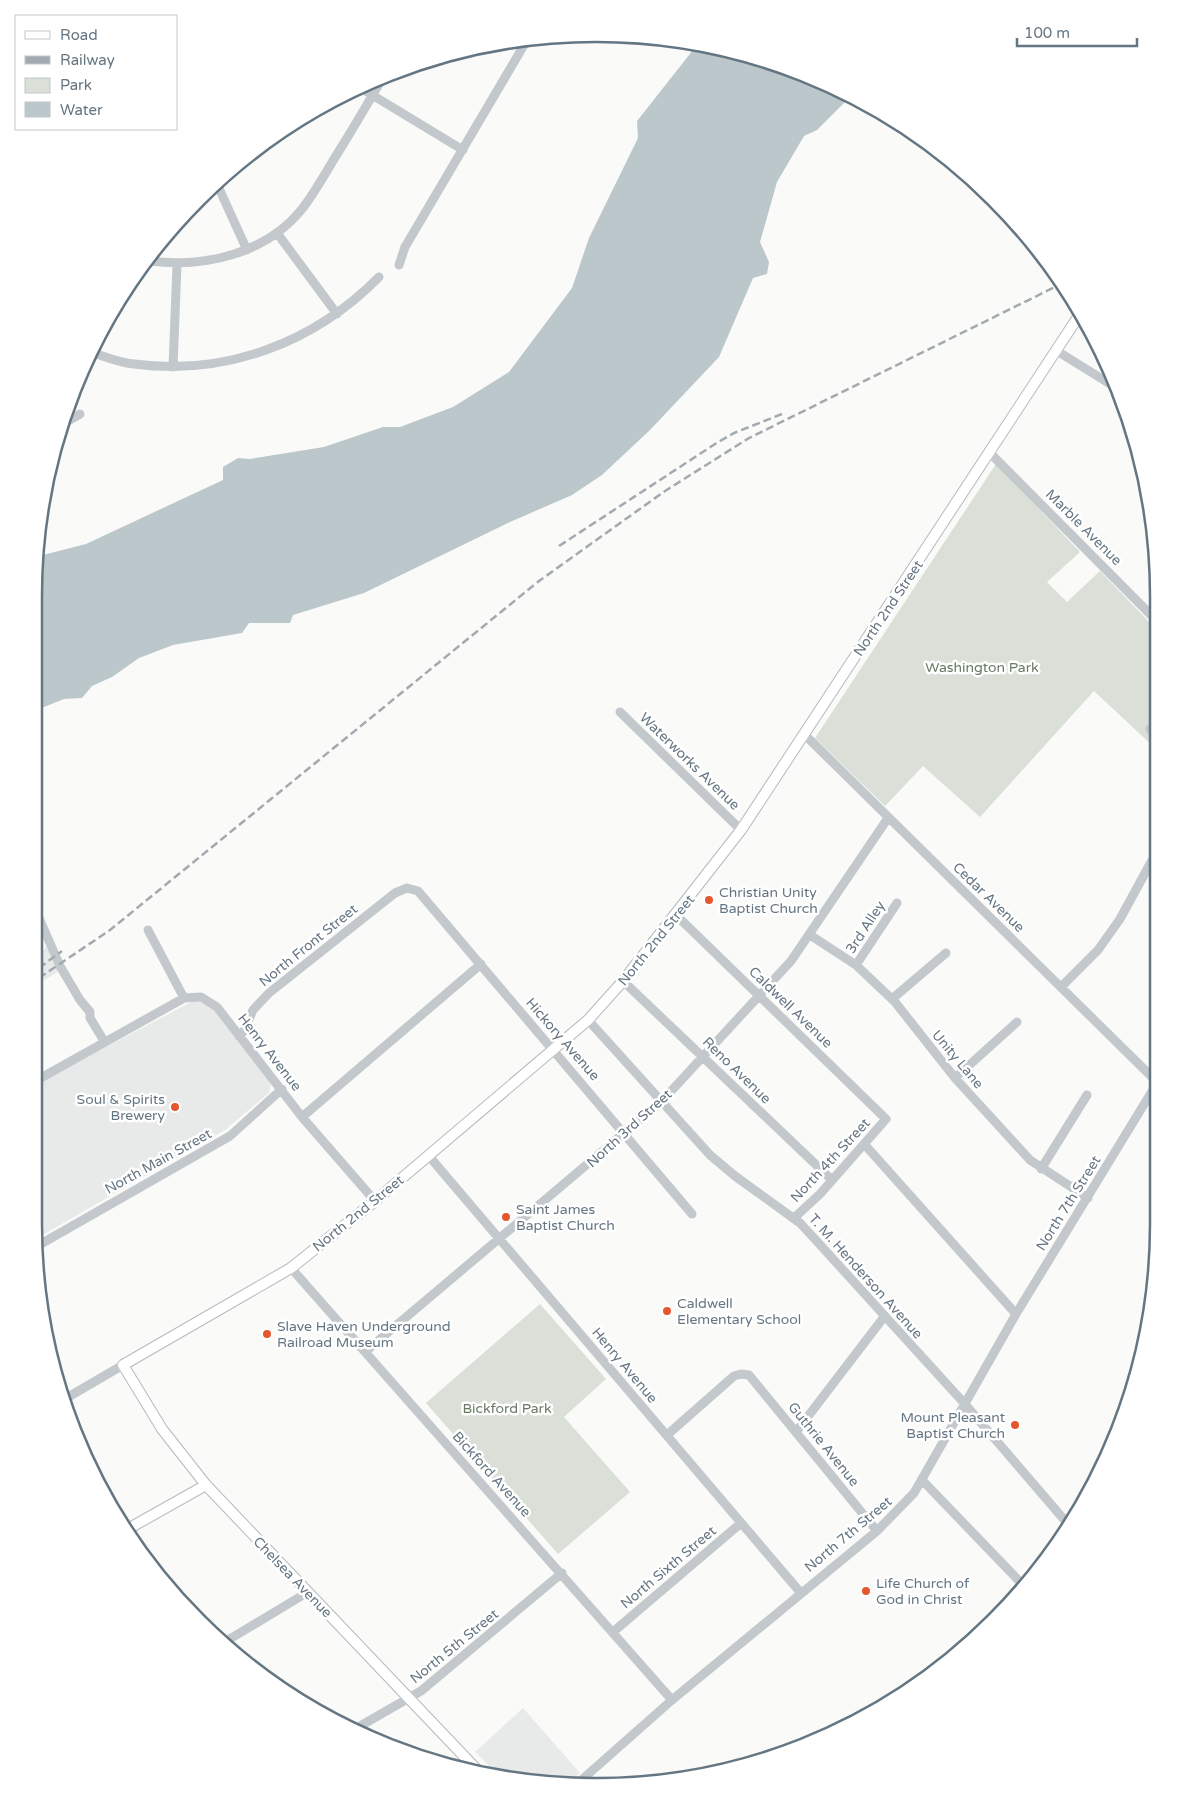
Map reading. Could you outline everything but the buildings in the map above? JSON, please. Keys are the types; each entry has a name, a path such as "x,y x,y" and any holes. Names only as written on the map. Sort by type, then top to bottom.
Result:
{"main road":[{"name":"North 2nd Street","path":"123,1365 291,1268 375,1201 588,1020 623,981 676,916 741,830 1076,321"},
{"name":"Chelsea Avenue","path":"123,1365 162,1429 206,1484 471,1763"},
{"path":"132,1526 206,1484"}],"street":[{"path":"399,265 405,246 523,47"},
{"path":"155,262 177,264 219,260 247,250 277,232 301,210 319,184 376,88"},
{"path":"368,92 463,150"},
{"path":"220,191 247,250"},
{"path":"277,232 337,314"},
{"path":"174,367 177,264"},
{"path":"98,354 132,364 174,367 208,365 266,352 293,340 337,314 359,298 379,277"},
{"path":"1057,351 1106,381"},
{"path":"72,419 80,414"},
{"name":"Marble Avenue","path":"990,453 1150,614"},
{"name":"Waterworks Avenue","path":"620,712 741,830"},
{"name":"Cedar Avenue","path":"804,734 1150,1075"},
{"name":"North 3rd Street","path":"366,1351 626,1134 662,1101 791,961 888,818"},
{"path":"1061,987 1098,950 1120,919 1150,864"},
{"name":"Hickory Avenue","path":"407,888 418,892 481,964 692,1214"},
{"name":"North Front Street","path":"239,1036 244,1031 253,1010 269,993 395,893 407,888"},
{"name":"3rd Alley","path":"856,965 896,903"},
{"name":"Caldwell Avenue","path":"676,916 760,995 886,1119"},
{"path":"42,925 60,966 80,1000 90,1012 90,1018 104,1041"},
{"path":"42,1077 184,998 148,930"},
{"name":"Unity Lane","path":"810,935 856,965 892,999 955,1078 1030,1160 1088,1198"},
{"path":"892,999 946,953"},
{"path":"302,1117 481,964"},
{"name":"Reno Avenue","path":"623,981 832,1179"},
{"name":"Henry Avenue","path":"184,998 194,996 209,1000 217,1007 302,1117 375,1201"},
{"name":"T. M. Henderson Avenue","path":"588,1020 710,1155 735,1176 794,1218 813,1237 964,1403 1063,1520"},
{"path":"955,1078 1017,1022"},
{"name":"North Main Street","path":"43,1243 230,1136 282,1089"},
{"path":"1041,1169 1087,1095"},
{"name":"North 7th Street","path":"585,1777 672,1700 800,1592 876,1531 906,1502 922,1480 1016,1314 1150,1095"},
{"name":"North 4th Street","path":"794,1218 820,1194 886,1119"},
{"path":"865,1145 1016,1314"},
{"name":"Henry Avenue","path":"428,1155 800,1592"},
{"name":"Bickford Avenue","path":"291,1268 562,1573 672,1700"},
{"path":"796,1432 884,1317"},
{"name":"North 2nd Street","path":"70,1396 123,1365"},
{"name":"Guthrie Avenue","path":"667,1435 734,1376 748,1375 876,1531"},
{"path":"922,1480 1019,1581"},
{"name":"North Sixth Street","path":"612,1632 741,1523"},
{"name":"North 5th Street","path":"362,1725 410,1698 562,1573"},
{"path":"230,1639 308,1592"}],"shaded area":[{"path":"47,946 58,972 42,981 42,952"},
{"path":"191,1002 199,1002 211,1007 271,1084 269,1093 225,1130 43,1235 42,1084"},
{"path":"523,1708 580,1773 575,1777 560,1776 490,1767 475,1752"}],"green space":[{"name":"Washington Park","path":"996,464 1080,552 1047,582 1067,602 1100,571 1150,623 1150,743 1094,691 980,817 923,766 885,806 815,738"},
{"name":"Bickford Park","path":"540,1304 606,1379 564,1417 630,1492 558,1554 426,1403"}],"water":[{"path":"692,51 739,61 774,72 845,102 817,130 804,136 777,182 760,242 769,262 767,274 753,278 719,357 650,430 602,475 572,495 510,522 364,593 293,615 290,623 249,623 242,633 173,645 139,658 112,677 92,686 82,698 64,699 42,708 42,596 44,555 86,544 223,480 223,467 238,458 250,459 324,447 383,427 400,427 453,407 509,372 572,288 589,238 638,138 637,121"}],"railway":[{"path":"42,976 110,930 539,581 665,491 749,438 1055,287"},
{"path":"559,546 715,444 734,433 782,414"},
{"path":"42,966 62,951"}],"place":[{"name":"Christian Unity Baptist Church","path":"709,900"},
{"name":"Soul & Spirits Brewery","path":"175,1107"},
{"name":"Saint James Baptist Church","path":"506,1217"},
{"name":"Caldwell Elementary School","path":"667,1311"},
{"name":"Slave Haven Underground Railroad Museum","path":"267,1334"},
{"name":"Mount Pleasant Baptist Church","path":"1015,1425"},
{"name":"Life Church of God in Christ","path":"866,1591"}]}
